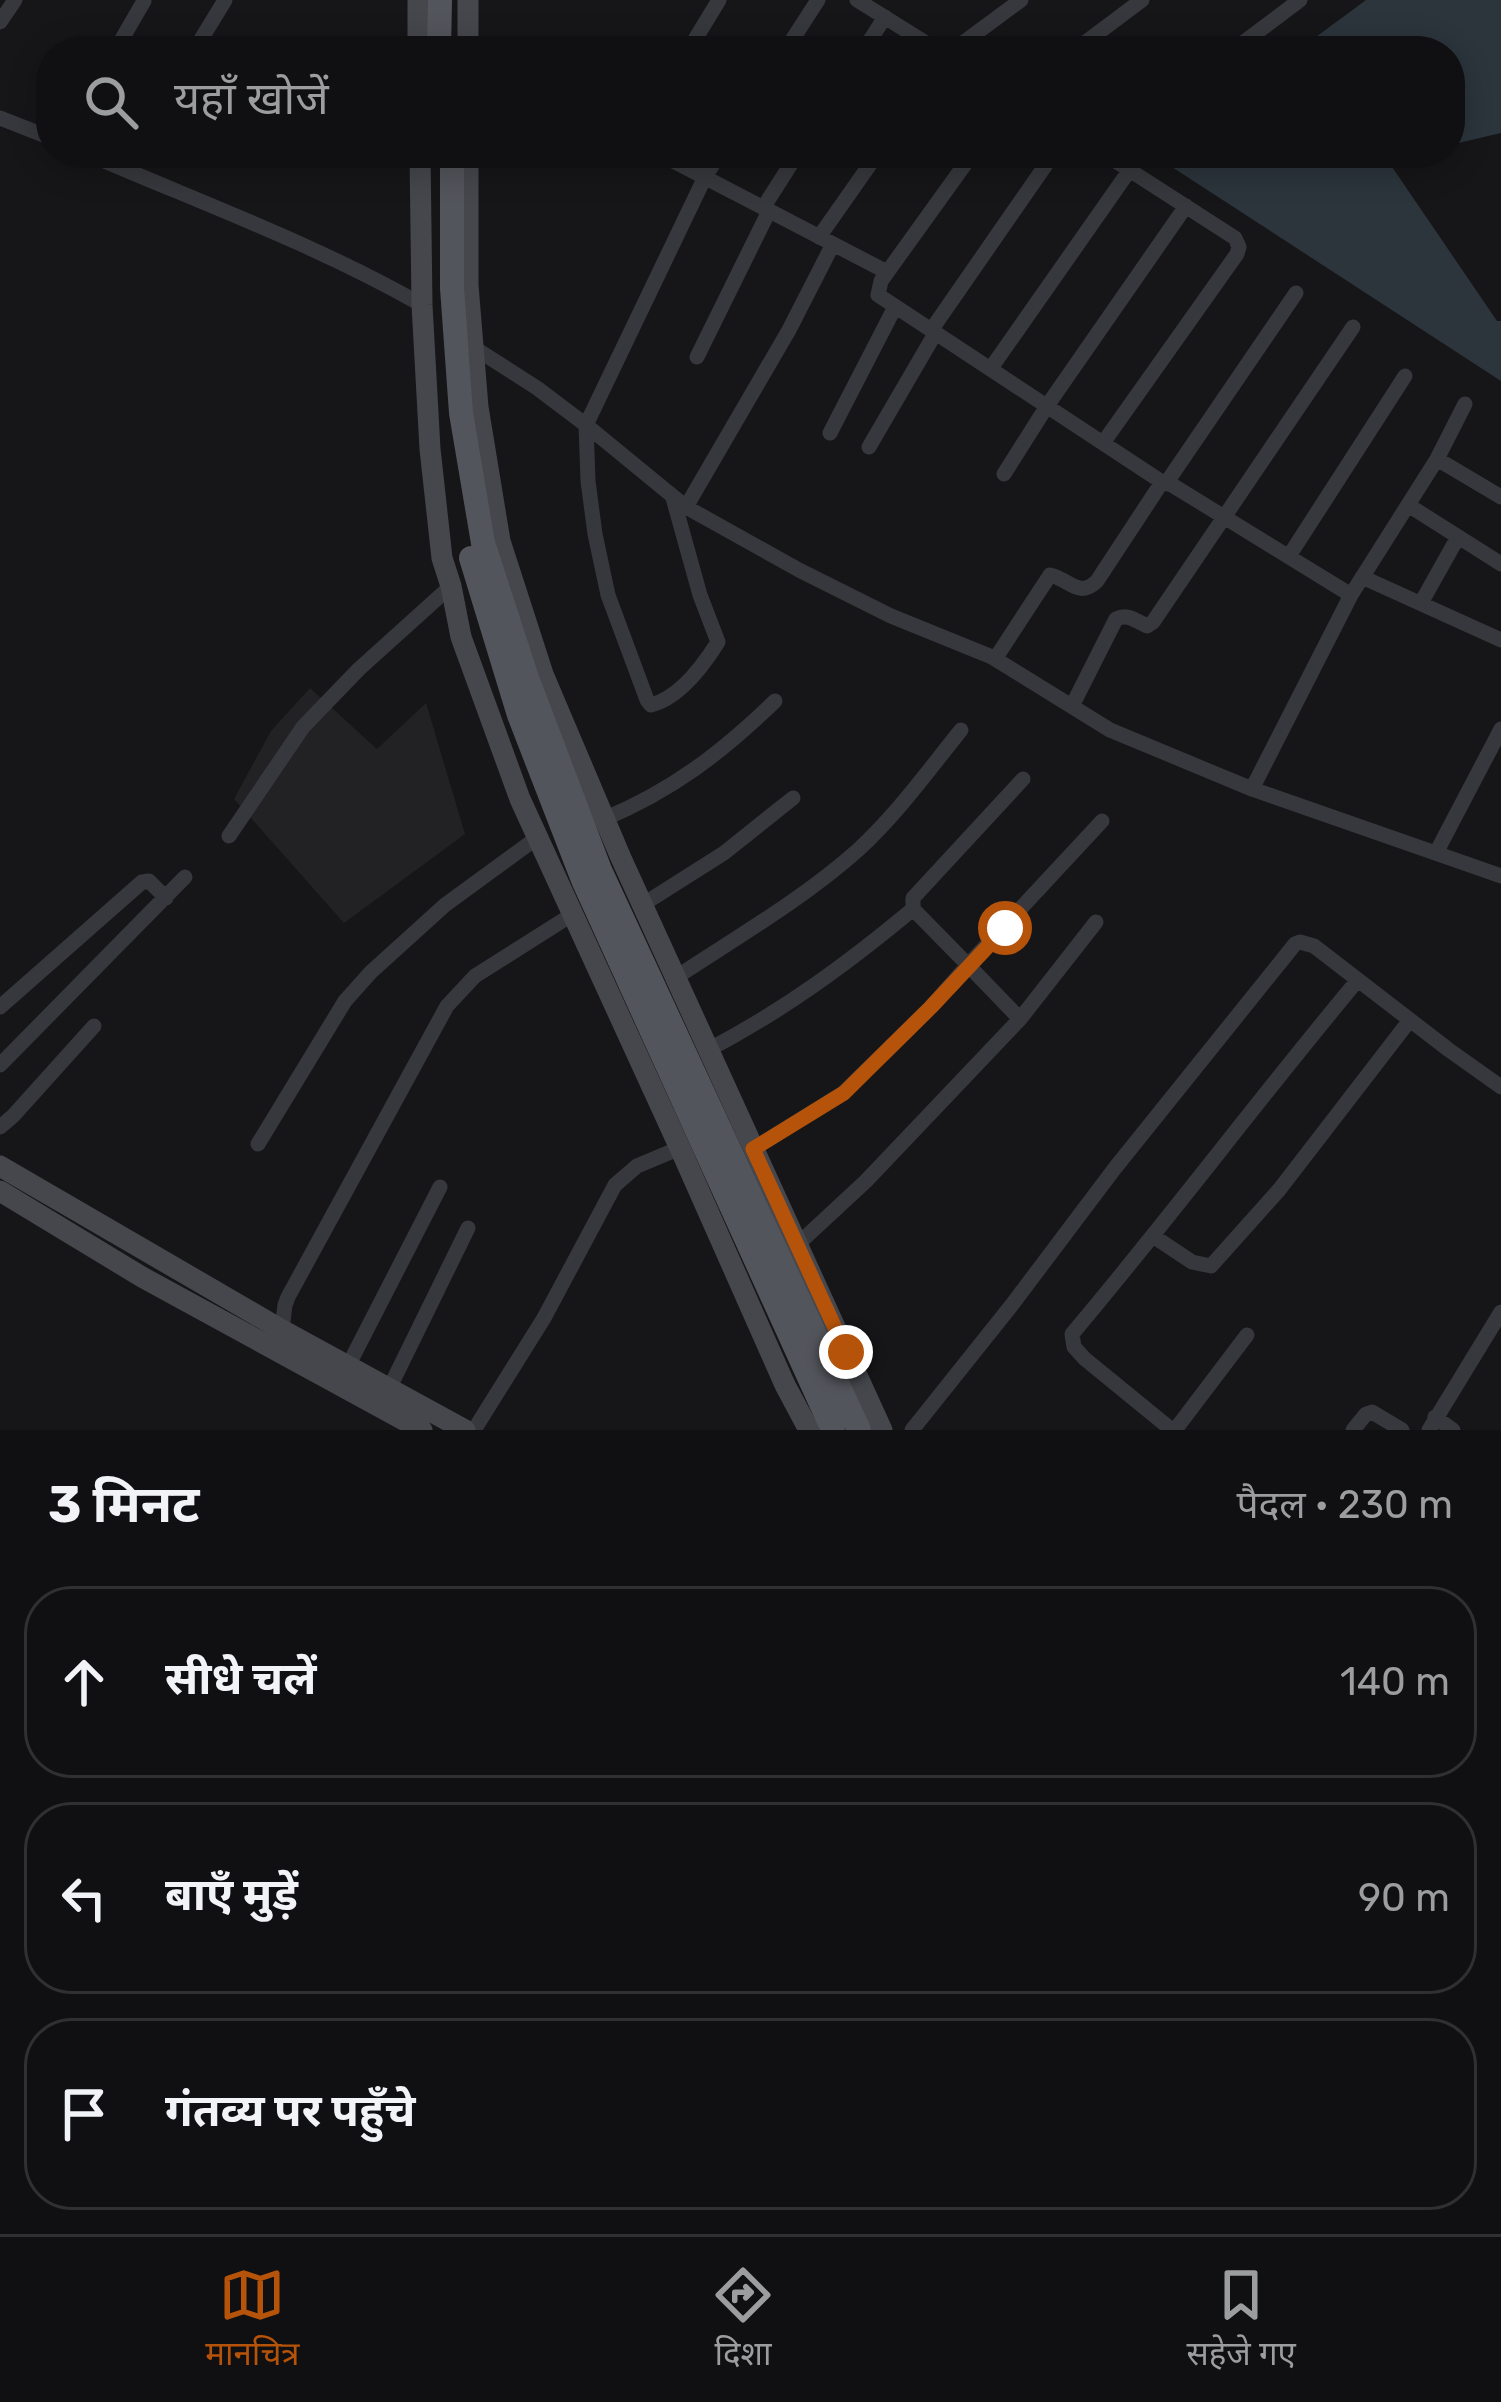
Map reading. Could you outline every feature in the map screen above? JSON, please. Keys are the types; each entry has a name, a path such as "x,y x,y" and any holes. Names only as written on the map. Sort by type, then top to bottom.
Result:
{"main road":[{"path":"418,0 418,36"},
{"path":"439,36 440,0"},
{"path":"453,0 453,36"},
{"path":"468,0 468,36"},
{"path":"420,168 430,449 442,558 461,637 520,799 809,1430"},
{"path":"438,168 437,285 452,438 469,553 500,655 583,880 833,1430"},
{"path":"452,168 452,288 461,413 483,543 527,678 600,870 859,1430"},
{"path":"468,168 468,285 478,407 500,541 543,674 642,905 882,1430"},
{"path":"0,1166 282,1330 469,1430"},
{"path":"0,1191 142,1276 422,1430"}],"street":[{"path":"0,22 15,0"},
{"path":"203,36 225,0"},
{"path":"697,36 719,0"},
{"path":"795,36 818,0"},
{"path":"973,36 1022,0"},
{"path":"1094,36 1142,0"},
{"path":"1252,36 1300,0"},
{"path":"124,36 144,1"},
{"path":"866,36 873,6 917,36"},
{"path":"0,118 36,132"},
{"path":"121,168 327,255 422,305"},
{"path":"130,172 132,168"},
{"path":"686,168 887,272"},
{"path":"672,495 718,642 686,683 666,700 651,705 608,595 591,507 586,425 711,168"},
{"path":"697,357 789,168"},
{"path":"686,507 776,354 826,241 869,168"},
{"path":"962,168 881,280 878,295 1102,443 1351,595"},
{"path":"869,447 934,331 1044,168"},
{"path":"1102,443 1239,248 1235,238 1125,168"},
{"path":"991,368 1129,171"},
{"path":"1004,474 1186,206"},
{"path":"995,659 1050,575 1082,590 1097,581 1296,293"},
{"path":"830,433 895,307"},
{"path":"1072,706 1116,619 1123,615 1147,626 1153,622 1353,327"},
{"path":"473,347 537,388 686,507 799,570 891,616 995,659 1110,730 1252,789 1501,876"},
{"path":"1289,556 1405,376"},
{"path":"1252,789 1351,595 1437,459 1465,404"},
{"path":"1437,459 1501,496"},
{"path":"1408,505 1501,563"},
{"path":"1421,603 1458,537"},
{"path":"1362,577 1501,640"},
{"path":"229,836 303,727 359,669 452,586"},
{"path":"604,819 691,774 776,701"},
{"path":"1436,854 1501,729"},
{"path":"675,978 856,851 892,816 961,730"},
{"path":"1020,1019 913,909 913,898 1023,779"},
{"path":"642,905 724,853 793,798"},
{"path":"753,1149 844,1093 931,1007 1102,821"},
{"path":"258,1144 344,1001 445,904 538,837"},
{"path":"0,1065 185,877"},
{"path":"0,1007 142,882 149,881 166,898"},
{"path":"708,1050 811,990 913,909"},
{"path":"282,1330 288,1297 447,1006 476,976 573,914"},
{"path":"797,1245 866,1181 1020,1019 1096,922"},
{"path":"912,1430 1293,946 1300,942 1314,946 1501,1087"},
{"path":"1247,1335 1174,1430 1085,1359 1071,1339 1358,981"},
{"path":"1153,1236 1192,1262 1211,1266 1279,1190 1410,1021"},
{"path":"0,1127 94,1026"},
{"path":"469,1430 544,1318 615,1185 637,1166 680,1148"},
{"path":"348,1366 440,1187"},
{"path":"389,1389 468,1228"},
{"path":"1453,1430 1432,1424 1501,1312"},
{"path":"1353,1430 1372,1412 1402,1430"}],"shaded area":[{"path":"1366,0 1501,0 1501,133 1465,141 1465,36 1317,36"},
{"path":"1173,168 1393,168 1501,321 1501,381"},
{"path":"310,688 377,749 426,703 465,834 344,923 234,799 271,731"}],"route":[{"path":"846,1352 753,1149 844,1093 1005,928"}]}
